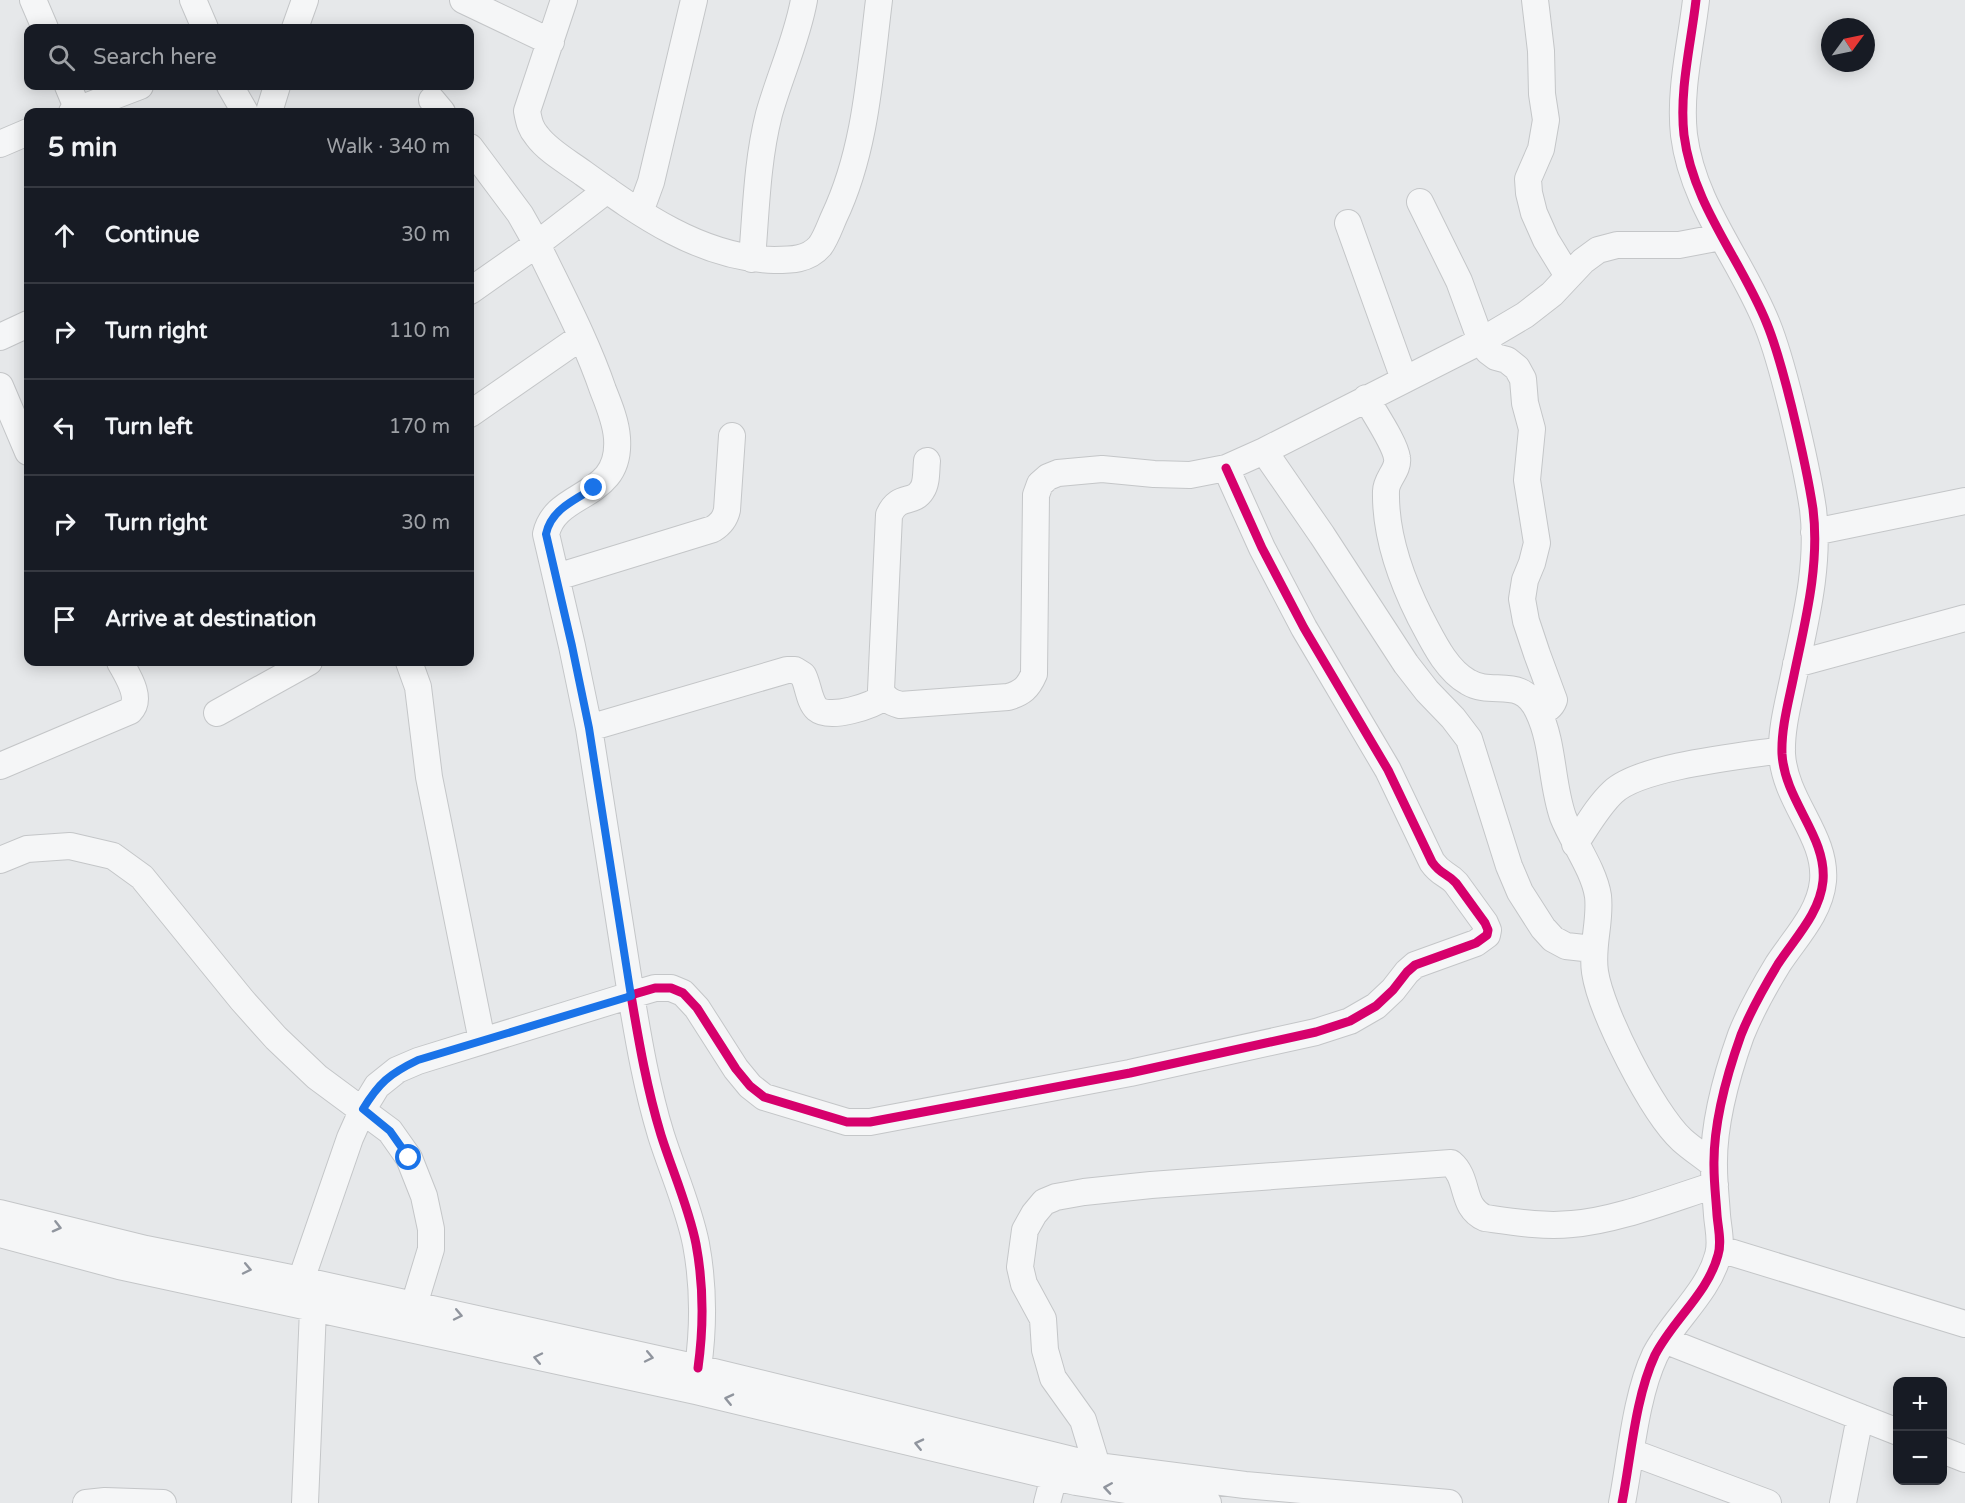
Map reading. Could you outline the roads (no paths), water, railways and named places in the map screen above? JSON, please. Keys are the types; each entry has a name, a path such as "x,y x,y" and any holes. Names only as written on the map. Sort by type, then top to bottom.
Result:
{"street":[{"path":"33,0 43,24"},
{"path":"193,0 203,24"},
{"path":"296,24 305,0"},
{"path":"463,0 551,42"},
{"path":"564,0 527,111 529,124 537,137 607,190 660,225 692,242 752,260 800,259 821,245 841,204 856,154 879,0"},
{"path":"640,212 651,182 694,0"},
{"path":"752,260 762,149 769,114 793,45 804,0"},
{"path":"1535,0 1540,33 1542,94 1546,120 1541,149 1528,179 1529,193 1534,213 1546,240 1568,276"},
{"path":"1622,1503 1643,1391 1654,1358 1664,1340 1713,1271 1720,1249 1714,1175 1717,1124 1727,1080 1742,1034 1759,995 1818,902 1823,881 1822,856 1785,777 1782,750 1787,706 1809,602 1814,556 1814,513 1801,443 1780,360 1767,322 1704,206 1692,170 1684,134 1684,97 1696,0"},
{"path":"70,90 74,108"},
{"path":"83,108 130,90"},
{"path":"232,90 243,108"},
{"path":"270,108 276,90"},
{"path":"0,144 24,134"},
{"path":"474,152 520,214 537,244 595,366 610,407 617,436 616,460 607,477 557,512 548,523 546,534 589,728 643,1068 661,1134 696,1243 704,1327 699,1368"},
{"path":"474,288 537,244 607,190"},
{"path":"1420,202 1459,281 1481,341 1488,351 1496,357 1507,360 1517,368 1522,379 1532,429 1527,480 1537,543 1525,580 1522,599 1533,643 1554,700 1552,706 1539,712"},
{"path":"1348,223 1404,379"},
{"path":"927,461 922,490 917,496 900,501 892,507 889,515 880,678 884,697 900,705 998,698 1020,693 1029,685 1034,674 1036,495 1040,484 1048,477 1058,472 1102,469 1191,475 1226,468 1481,341 1525,315 1552,294 1583,261 1598,250 1617,245 1679,245 1721,237"},
{"path":"0,338 24,326"},
{"path":"474,411 581,337"},
{"path":"0,386 24,443"},
{"path":"1366,398 1397,456 1396,467 1386,486 1391,538 1402,577 1420,617 1443,657 1456,674 1469,683 1482,687 1520,691 1531,699 1539,712 1546,733 1563,815 1597,893 1599,909 1593,949 1599,991 1612,1022 1659,1112 1714,1175"},
{"path":"557,577 713,529 720,524 727,510 732,436"},
{"path":"1264,451 1406,664 1427,691 1454,718 1469,739 1509,866 1520,892 1543,928 1553,939 1566,946 1593,949"},
{"path":"301,1280 350,1138 363,1109 377,1086 397,1070 418,1060 656,988 671,988 683,993 697,1008 736,1069 750,1086 764,1097 847,1122 870,1122 1130,1074 1316,1032 1350,1021 1376,1006 1415,965 1482,940 1488,930 1485,923 1452,878 1442,874 1432,862 1388,770 1282,588 1226,468"},
{"path":"1814,532 1965,501"},
{"path":"1796,664 1965,618"},
{"path":"3,758 130,711 134,706 135,697 122,666"},
{"path":"217,713 302,666"},
{"path":"411,666 418,687 429,777 482,1041"},
{"path":"589,728 787,670 795,670 803,675 813,703 821,712 830,713 870,706 884,697"},
{"path":"1575,843 1596,811 1615,790 1635,778 1668,768 1782,750"},
{"path":"0,860 27,849 70,846 113,856 142,877 242,1000 276,1038 317,1077 390,1131 409,1158 424,1196 431,1229 431,1249 414,1305"},
{"path":"1097,1466 1083,1420 1053,1378 1046,1350 1043,1320 1024,1284 1020,1267 1025,1230 1044,1202 1056,1197 1084,1192 1140,1186 1451,1163 1457,1168 1462,1179 1466,1199 1478,1215 1535,1225 1574,1224 1617,1215 1714,1175"},
{"path":"0,1213 146,1249 301,1280 699,1368 1097,1466 1245,1485 1449,1503"},
{"path":"0,1234 119,1266 696,1391 1103,1487 1208,1503"},
{"path":"1720,1249 1965,1324"},
{"path":"305,1503 313,1309"},
{"path":"1664,1340 1895,1431"},
{"path":"1843,1503 1860,1417"},
{"path":"1632,1452 1768,1503"},
{"path":"1947,1452 1965,1460"},
{"path":"1047,1503 1054,1476"},
{"path":"86,1503 105,1501 163,1503"}]}
